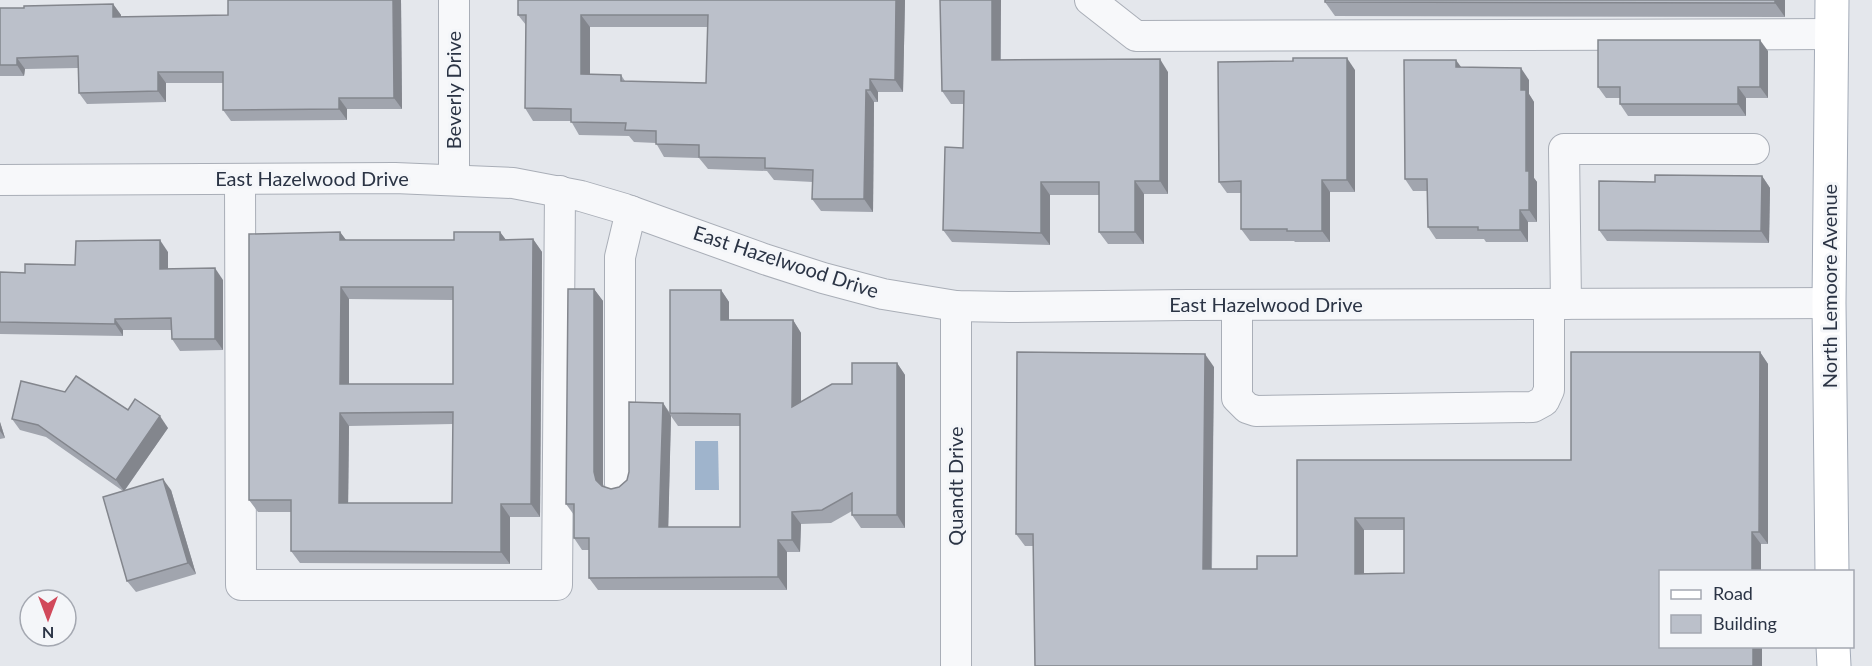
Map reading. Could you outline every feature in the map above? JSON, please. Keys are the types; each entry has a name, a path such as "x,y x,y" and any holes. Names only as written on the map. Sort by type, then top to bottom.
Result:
{"main road":[{"name":"North Lemoore Avenue","path":"1832,0 1829,303 1832,570"},
{"path":"1833,648 1834,666"}],"street":[{"name":"Beverly Drive","path":"454,0 454,179"},
{"path":"1090,0 1136,36 1832,34"},
{"path":"1237,305 1237,398 1247,408 1256,411 1533,407 1544,401 1549,390 1557,304 1564,149 1754,149"},
{"path":"240,179 241,585 557,585 560,191"},
{"name":"East Hazelwood Drive","path":"0,180 454,179 513,183 560,191 631,211 823,278 882,294 956,306 1829,303"},
{"path":"620,484 620,257 631,211"},
{"name":"Quandt Drive","path":"956,306 956,666"}],"water":[{"path":"695,441 718,441 719,490 695,490"}],"building":[{"path":"228,0 393,0 394,98 339,98 339,109 223,110 223,72 158,72 158,91 79,93 78,56 17,58 17,65 0,65 0,8 113,4 113,17 228,15"},
{"path":"518,0 896,0 895,80 870,79 870,90 866,90 864,199 812,199 813,170 765,168 765,158 699,157 699,145 656,144 656,131 625,130 626,123 571,122 571,109 525,108 526,15 518,15","holes":["581,15 708,15 706,83 621,81 621,75 581,74"]},
{"path":"940,0 992,0 992,60 1160,59 1160,181 1135,181 1135,232 1099,232 1099,182 1041,182 1041,233 943,230 945,147 963,148 964,91 942,91"},
{"path":"1325,0 1775,0 1775,3 1325,2"},
{"path":"1598,40 1760,40 1760,87 1738,87 1738,104 1620,104 1620,87 1598,87"},
{"path":"1293,58 1347,58 1347,180 1322,180 1322,231 1241,229 1241,181 1219,182 1218,62 1293,61"},
{"path":"1404,60 1456,60 1456,67 1521,68 1521,90 1526,90 1526,171 1529,171 1529,210 1520,210 1520,230 1428,227 1427,179 1405,179"},
{"path":"1655,175 1762,176 1761,231 1599,230 1599,181 1655,182"},
{"path":"340,232 340,240 454,240 454,232 500,232 500,240 533,239 531,504 501,504 501,552 291,551 291,500 249,500 249,234","holes":["341,287 453,287 453,384 340,384","453,412 452,503 339,503 340,413"]},
{"path":"160,240 160,269 215,268 215,339 172,339 171,318 115,319 115,324 0,322 0,272 25,273 25,264 75,265 76,241"},
{"path":"568,289 594,289 594,472 596,480 602,486 611,489 619,487 627,480 629,402 663,403 659,527 740,527 740,414 670,413 670,290 721,290 721,320 793,320 792,407 832,384 852,384 852,363 897,363 897,515 852,515 852,493 822,510 792,512 792,540 778,540 778,577 589,578 589,538 574,538 574,504 566,504"},
{"path":"1017,352 1205,354 1203,569 1257,569 1257,556 1297,556 1297,460 1571,460 1571,352 1760,352 1759,532 1752,532 1752,570 1659,570 1659,648 1753,648 1753,666 1035,666 1033,534 1016,534","holes":["1355,518 1404,518 1404,573 1355,574"]},
{"path":"76,376 128,410 135,399 160,416 116,480 38,425 12,419 21,381 65,392"},
{"path":"163,479 188,563 127,581 103,497"}]}
